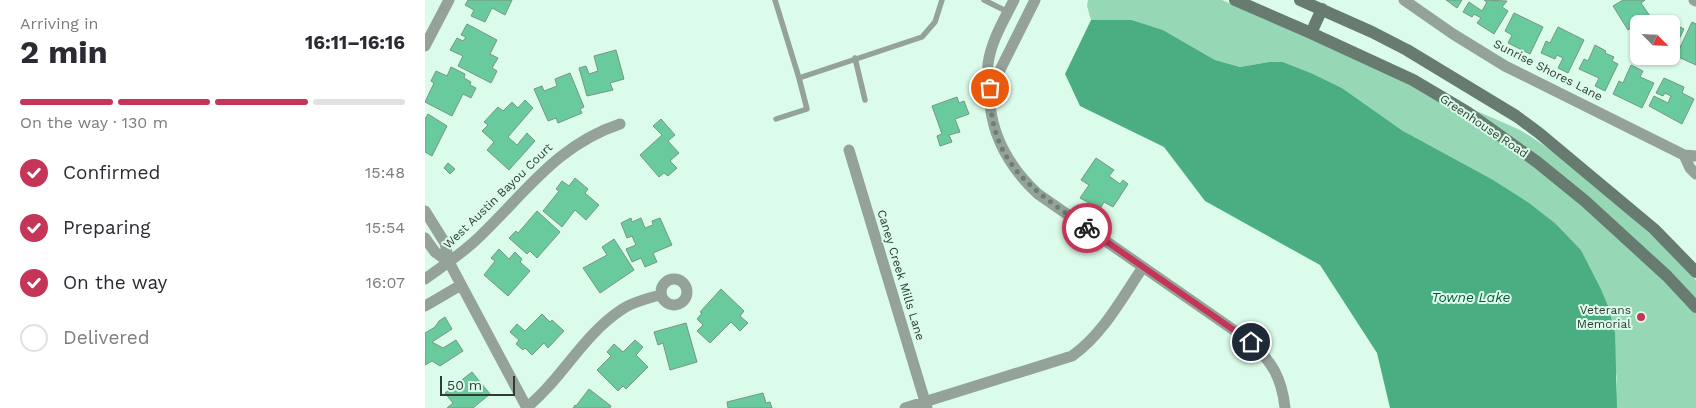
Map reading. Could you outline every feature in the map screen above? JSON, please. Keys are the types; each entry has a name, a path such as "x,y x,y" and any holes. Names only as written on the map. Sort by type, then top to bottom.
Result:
{"main road":[{"name":"Greenhouse Road","path":"1235,0 1413,80 1467,112 1537,162 1585,201 1667,276 1696,308"},
{"name":"Greenhouse Road","path":"1300,0 1407,50 1517,116 1654,229 1696,272"},
{"path":"1311,33 1322,9"}],"street":[{"path":"425,46 449,0"},
{"path":"1014,0 996,36 988,64 990,105 994,127 1012,166 1038,194 1251,342 1265,355 1276,371 1281,385 1285,408"},
{"path":"990,88 1035,0"},
{"name":"Sunrise Shores Lane","path":"1404,0 1453,34 1505,66 1690,155 1690,168 1696,174"},
{"path":"1008,12 1024,20"},
{"name":"West Austin Bayou Court","path":"425,279 481,236 559,156 587,137 620,124"},
{"name":"Caney Creek Mills Lane","path":"849,150 926,405"},
{"path":"425,211 445,243 449,262 526,408 541,395 583,342 607,320 622,309 648,298 661,295"},
{"path":"425,238 435,252 449,262"},
{"path":"905,408 926,405 1072,356 1099,331 1143,267"},
{"path":"425,306 461,285"}],"lane":[{"path":"775,0 807,109 776,119"},
{"path":"799,78 922,37 935,22 942,0"},
{"path":"983,0 1008,12"},
{"path":"855,58 865,100"}],"shaded area":[{"path":"1088,0 1222,0 1518,129 1536,140 1601,190 1670,253 1696,280 1696,408 1617,408 1617,378 1600,287 1581,250 1556,224 1403,131 1342,88 1311,73 1283,62 1269,62 1240,67 1215,60 1163,30 1132,20 1091,20 1087,6"}],"water":[{"name":"Towne Lake","path":"1091,20 1132,20 1163,30 1215,60 1240,67 1269,62 1283,62 1311,73 1342,88 1403,131 1493,180 1529,203 1556,224 1581,250 1600,287 1608,306 1615,333 1617,408 1390,408 1377,353 1320,265 1205,201 1164,147 1080,106 1065,74"}],"building":[{"path":"468,0 512,0 505,15 492,8 485,22 471,16 474,10 465,5"},
{"path":"1446,0 1462,0 1457,8"},
{"path":"1484,0 1507,1 1502,7 1508,11 1494,34 1477,23 1481,18 1474,14 1472,17 1463,12 1469,2 1482,11 1487,2"},
{"path":"1623,0 1645,0 1641,3 1649,15 1630,15 1630,29 1628,30 1613,6"},
{"path":"1514,13 1543,27 1530,54 1508,43 1512,35 1505,31"},
{"path":"1692,22 1696,24 1696,65 1680,58 1680,48"},
{"path":"467,24 497,40 490,54 498,58 492,68 497,71 491,83 458,66 463,56 450,50 457,38 463,41 466,37 461,35"},
{"path":"1558,27 1584,40 1568,73 1558,68 1563,58 1557,55 1555,59 1541,53 1546,41 1550,43"},
{"path":"1680,27 1684,29 1680,37"},
{"path":"1595,45 1614,57 1612,61 1618,64 1605,91 1595,86 1599,78 1579,69 1584,59 1588,61"},
{"path":"616,50 624,79 610,83 613,90 587,96 579,68 586,66 589,74 598,71 594,56"},
{"path":"1631,65 1643,71 1640,77 1654,83 1642,108 1613,94 1619,81 1623,83"},
{"path":"451,67 465,74 464,78 471,82 470,85 476,88 471,98 463,94 452,116 425,102 434,83 431,81 436,71 447,76"},
{"path":"570,73 584,107 580,109 582,113 558,123 556,118 548,121 534,89 542,86 544,91 557,86 555,79"},
{"path":"1664,78 1684,87 1682,93 1694,99 1682,124 1649,106 1654,96 1668,103 1671,96 1665,93 1663,96 1656,93"},
{"path":"957,97 959,103 964,101 969,114 955,119 960,132 949,135 952,142 940,146 937,136 942,134 932,106"},
{"path":"525,100 533,108 508,137 517,145 527,133 535,141 509,170 487,150 494,142 482,131 488,125 484,122 498,107 503,111 512,102 518,108"},
{"path":"428,114 447,126 432,156 425,152 425,119"},
{"path":"661,119 675,135 668,141 679,153 670,161 677,168 668,176 664,173 659,177 640,155 662,135 653,126"},
{"path":"1096,158 1114,170 1109,176 1120,184 1123,180 1128,184 1113,207 1104,202 1100,209 1080,198 1089,185 1081,180"},
{"path":"448,163 455,169 450,174 444,168"},
{"path":"575,178 588,189 585,193 599,205 586,220 575,210 562,227 543,211 559,191 556,189 562,181 569,186"},
{"path":"537,211 560,232 537,258 530,251 527,254 509,238 516,231 518,233"},
{"path":"631,218 632,222 641,218 645,228 653,225 652,221 660,218 672,245 653,253 657,262 645,267 641,258 632,262 626,249 636,245 632,236 627,238 621,223"},
{"path":"614,239 634,270 600,293 583,268 607,255 602,247"},
{"path":"499,249 509,259 515,252 522,259 520,262 530,271 508,296 484,275 495,261 491,258"},
{"path":"721,289 744,311 740,316 748,323 740,331 731,322 710,343 697,331 703,325 697,319 702,313 700,312"},
{"path":"542,314 564,331 548,348 544,343 532,355 525,348 523,350 516,344 519,340 510,332 517,324 525,331"},
{"path":"445,317 452,329 432,342 443,348 456,340 463,351 440,366 432,361 425,365 425,333 435,327"},
{"path":"686,323 697,362 670,370 663,343 658,345 654,332"},
{"path":"635,340 643,347 636,355 648,367 626,389 623,386 618,391 597,370 611,356 607,352 614,344 623,352"},
{"path":"472,372 490,394 473,408 447,408 453,403 445,393"},
{"path":"589,389 611,406 610,408 573,408"},
{"path":"763,393 766,403 770,402 772,408 728,408 727,402"}],"way so far":[{"path":"990,88 990,105 994,127 1012,166 1038,194 1087,228"}],"place":[{"name":"Veterans Memorial","path":"1641,317"}],"route":[{"path":"1087,228 1251,342"}]}
